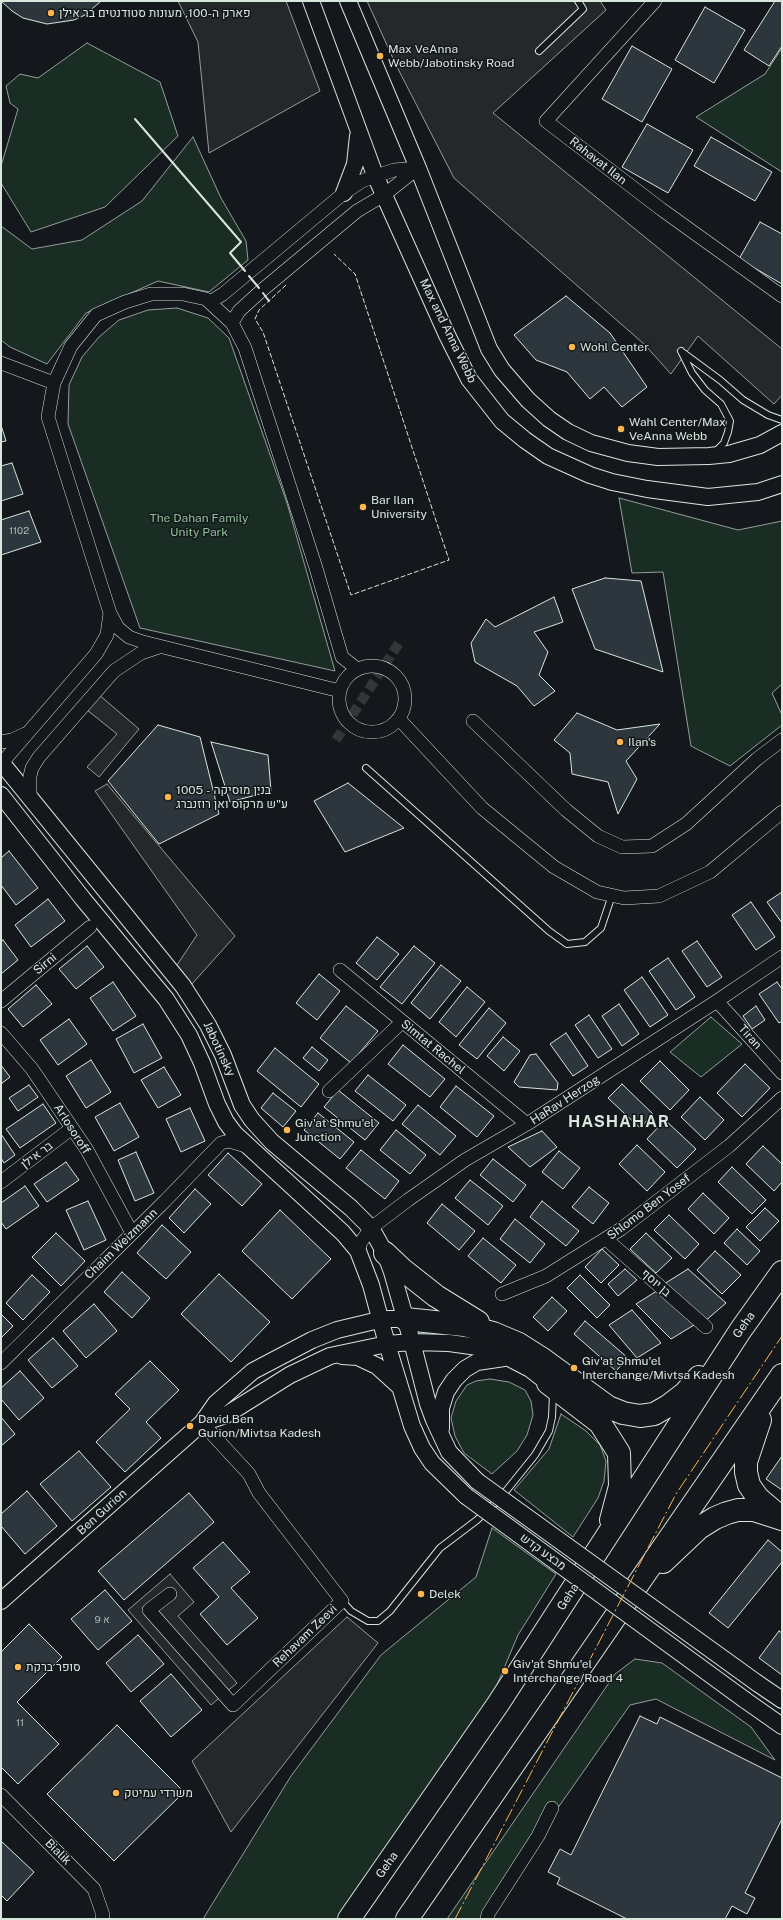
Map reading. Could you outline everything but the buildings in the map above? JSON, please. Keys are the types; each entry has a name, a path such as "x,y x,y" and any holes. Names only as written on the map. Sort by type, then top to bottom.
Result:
{"highway":[{"path":"385,1253 403,1270 507,1348 541,1358 608,1407 622,1414 640,1416 654,1414 668,1406 685,1394 740,1331"},
{"name":"Geha","path":"349,1919 495,1709 603,1545 740,1331 782,1272"},
{"path":"405,1319 464,1325 493,1333 507,1348"},
{"path":"782,1375 756,1431 746,1462 746,1472 749,1485 758,1498 782,1519"},
{"path":"407,1919 782,1375"},
{"path":"548,1383 600,1424 619,1453 620,1486 617,1503 603,1545"},
{"path":"634,1588 699,1528 715,1518 738,1510 754,1510 782,1519"}],"street":[{"name":"Max and Anna Webb","path":"311,1 375,176 447,335 469,379 502,421 548,456 590,475 647,489 708,497 758,492 782,484"},
{"path":"348,1 418,168 489,349 502,370 528,400 549,419 568,432 591,443 628,452 658,457 729,454 760,445 782,433"},
{"name":"Rahavat Ilan","path":"655,1 546,121 644,197 782,296"},
{"path":"344,193 354,171 357,159 358,141 356,123"},
{"path":"210,302 223,294 344,193 362,181 394,170 418,168"},
{"path":"232,323 239,311 250,300 357,211 384,195 418,168"},
{"path":"340,691 160,647 129,636 118,628 110,613 48,417 54,383 70,346 96,315 125,302 151,294 183,294 206,299 232,323 245,348 316,568 342,657 357,669"},
{"path":"1,363 54,383"},
{"path":"1,763 102,646 107,635 110,613"},
{"path":"30,799 30,776 32,768 39,757 114,671 127,660 141,653 160,647"},
{"path":"368,666 379,666 390,670 398,677 403,687 406,698 404,709 399,719 388,727 376,732 358,728 351,723 343,712 340,700 340,691 344,682 357,669 368,666"},
{"path":"399,719 482,808 554,867 597,892 624,898 659,896 710,872 782,812"},
{"path":"473,721 566,810 598,836 622,847 652,846 686,824 757,759 782,740"},
{"path":"1,742 12,740 29,731"},
{"name":"Jabotinsky","path":"1,763 183,986 208,1025 231,1073 242,1105 252,1120 272,1142 352,1208 371,1228 385,1253 412,1342"},
{"name":"Jabotinsky","path":"1,795 83,899 166,999 189,1035 202,1063 217,1104 226,1122 235,1134 343,1234 358,1250 371,1285 386,1344"},
{"name":"Sirni","path":"1,1001 90,927"},
{"name":"HaRav Herzog","path":"358,1250 361,1242 371,1228 465,1160 527,1124 717,1002 782,957"},
{"name":"Simtat Rachel","path":"340,970 527,1124"},
{"name":"Tiran","path":"717,1002 782,1073"},
{"path":"329,1091 402,1022"},
{"name":"Arlosoroff","path":"1,1033 32,1069 87,1150 132,1233"},
{"name":"Shlomo Ben Yosef","path":"502,1294 546,1276 634,1220 729,1146 782,1098"},
{"name":"בר אילן","path":"1,1182 72,1128"},
{"name":"Chaim Weizmann","path":"1,1363 220,1144 229,1141 247,1146"},
{"name":"בן יוסף","path":"606,1239 706,1326"},
{"path":"357,1324 365,1308 371,1285"},
{"name":"Ben Gurion","path":"1,1602 202,1423 216,1403 253,1371 312,1340 337,1330 357,1324 380,1320 405,1319"},
{"name":"Ben Gurion","path":"202,1423 226,1415 290,1375 330,1356 386,1344 412,1342 449,1343 478,1347 507,1348 548,1383"},
{"name":"מבצע קדש","path":"412,1342 428,1404 442,1439 449,1452 477,1480 757,1684 782,1700"},
{"name":"מבצע קדש","path":"386,1344 412,1426 422,1448 432,1463 466,1496 782,1726"},
{"path":"442,1439 441,1408 446,1392 454,1380 465,1369 476,1362 507,1348"},
{"path":"330,1356 345,1355 377,1366 400,1388"},
{"name":"Rehavam Zeevi","path":"170,1594 148,1610 233,1705 342,1601 259,1493 249,1474 202,1423"},
{"name":"Bialik","path":"1,1795 94,1889 102,1917"},
{"path":"487,1919 488,1914 538,1836 552,1808"}],"lane":[{"path":"539,51 583,9 578,1"},
{"path":"708,456 724,443 730,421 721,404 705,390 692,372 680,351 720,380 743,400 768,416 782,420"},
{"path":"366,768 548,931 567,944 585,942 601,928 612,895"},
{"path":"342,1601 351,1611 368,1621 378,1621 390,1611 440,1548 477,1520 502,1496 535,1455 549,1431 553,1393 548,1383"}],"green space":[{"path":"87,43 160,82 178,136 105,207 31,232 1,183 1,166 18,109 10,103 6,86 20,74 38,78"},
{"path":"782,48 782,172 696,117 765,74"},
{"path":"193,137 221,198 246,241 248,260 209,292 158,281 86,313 47,364 10,347 1,340 1,226 32,249 82,240 142,201"},
{"name":"The Dahan Family Unity Park","path":"177,308 208,318 229,338 287,503 335,671 140,628 68,424 69,385 82,357 99,337 119,320 148,310"},
{"path":"619,498 738,530 782,521 782,684 772,693 782,715 782,725 730,766 691,746 663,572 632,573"},
{"path":"711,1017 742,1044 701,1077 670,1052"},
{"path":"490,1379 509,1382 525,1390 531,1401 533,1415 527,1435 517,1451 492,1474 464,1453 455,1436 451,1418 456,1401 467,1385 476,1381"},
{"path":"561,1414 586,1431 600,1445 606,1461 604,1481 598,1498 573,1537 514,1490 549,1449"},
{"path":"492,1528 556,1574 518,1635 491,1699 337,1919 203,1919 291,1776 381,1655 476,1577"},
{"path":"635,1659 662,1663 751,1727 775,1760 656,1699 630,1705 480,1919 447,1919 615,1674"}],"shaded area":[{"path":"178,1 286,1 320,91 209,153 198,42"},
{"path":"367,1 600,1 606,10 493,113 782,349 782,395 774,404 698,336 671,374 644,344 454,178 396,65"},
{"path":"98,694 139,729 99,777 87,767 117,734 87,710"},
{"path":"107,784 235,936 192,984 177,965 197,935 95,791"},
{"path":"170,1574 194,1602 178,1616 237,1683 211,1705 128,1610"},
{"path":"347,1617 378,1643 231,1832 192,1761"}],"tunnel":[{"path":"336,740 399,643"}],"fence":[{"path":"286,285 259,310 255,319 263,332 351,595 449,560 355,274 334,254"}],"wall":[{"path":"135,119 241,242 230,253 245,271"},
{"path":"249,276 259,288"},
{"path":"263,293 269,301"}],"power":[{"path":"455,1919 676,1494 782,1336"}],"place":[{"name":"פארק ה-100, מעונות סטודנטים בר אילן","path":"51,13"},
{"name":"Max VeAnna Webb/Jabotinsky Road","path":"380,56"},
{"name":"Wohl Center","path":"572,347"},
{"name":"Wahl Center/Max VeAnna Webb","path":"621,429"},
{"name":"Bar Ilan University","path":"363,507"},
{"name":"Ilan's","path":"620,742"},
{"name":"1005 - בנין מוסיקה ע\"ש מרקוס ואן רוזנברג","path":"168,797"},
{"name":"Giv'at Shmu'el Junction","path":"287,1130"},
{"name":"Giv'at Shmu'el Interchange/Mivtsa Kadesh","path":"574,1368"},
{"name":"David Ben Gurion/Mivtsa Kadesh","path":"190,1426"},
{"name":"Delek","path":"421,1594"},
{"name":"סופר ברקת","path":"18,1667"},
{"name":"Giv'at Shmu'el Interchange/Road 4","path":"505,1671"},
{"name":"משרדי עמיטק","path":"116,1793"}],"district":[{"name":"HASHAHAR","path":"619,1122"}]}
